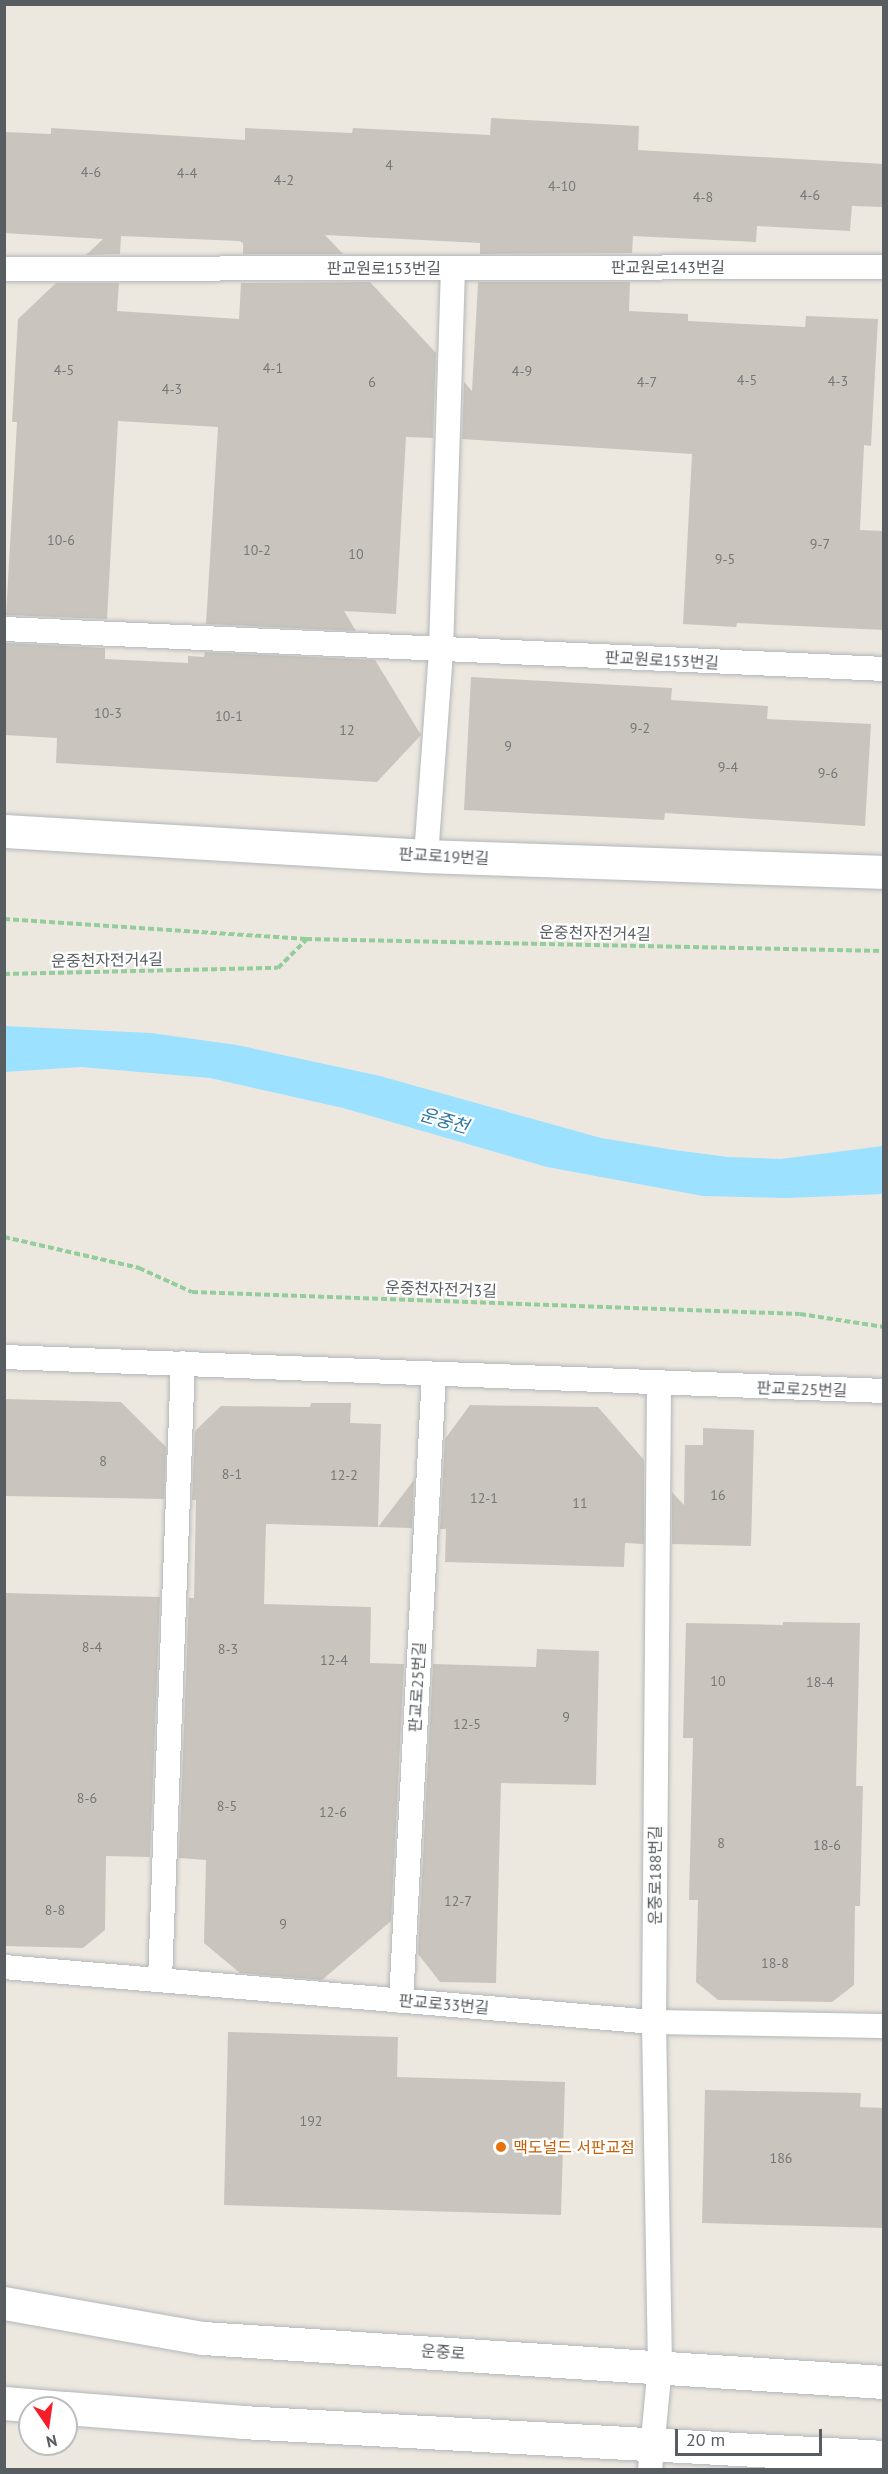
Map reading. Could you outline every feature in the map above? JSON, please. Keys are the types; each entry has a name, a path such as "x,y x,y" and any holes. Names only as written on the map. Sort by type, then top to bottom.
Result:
{"main road":[{"name":"판교로19번길","path":"4,831 426,856 884,872"},
{"name":"운중로","path":"4,2303 203,2338 884,2382"},
{"path":"78,2409 651,2456 884,2457"}],"lane":[{"name":"판교원로143번길","path":"453,268 884,267"},
{"name":"판교원로153번길","path":"4,269 453,268 441,650 426,856"},
{"name":"판교원로153번길","path":"4,629 884,669"},
{"name":"판교로25번길","path":"4,1357 884,1391"},
{"path":"160,1980 183,1363"},
{"name":"판교로25번길","path":"401,2001 434,1374"},
{"name":"운중로188번길","path":"651,2456 660,2366 654,2022 659,1384"},
{"name":"판교로33번길","path":"4,1967 654,2022 884,2025"}],"path":[{"name":"운중천자전거4길","path":"4,919 306,939 884,951"},
{"name":"운중천자전거4길","path":"4,974 278,968 306,939"},
{"name":"운중천자전거3길","path":"4,1237 139,1268 192,1292 800,1314 884,1327"}],"water":[{"name":"운중천","path":"5,1026 151,1033 237,1045 380,1076 601,1138 674,1150 728,1157 781,1159 883,1146 883,1194 787,1198 703,1196 547,1167 343,1108 210,1078 81,1067 5,1072"}],"building":[{"path":"491,118 639,126 638,150 884,164 884,207 852,206 850,231 757,226 756,242 633,236 632,253 480,254 480,243 325,235 343,254 243,254 243,243 239,241 121,236 120,254 86,255 103,239 4,233 4,132 51,134 51,128 245,140 245,128 352,133 353,128 490,135"},
{"path":"370,282 436,353 433,438 406,437 396,614 344,611 356,631 206,624 218,427 118,421 107,619 6,615 17,422 12,422 18,319 56,283 119,283 117,311 239,319 241,283"},
{"path":"478,282 630,282 629,311 688,314 688,321 805,327 806,316 878,319 871,446 864,445 860,530 884,531 884,630 737,623 736,627 683,624 692,454 462,439 464,382 472,391"},
{"path":"5,643 105,648 105,659 188,663 188,656 204,657 205,652 375,660 421,735 377,782 56,763 57,738 4,735"},
{"path":"471,677 672,688 671,700 768,706 767,719 871,724 865,826 665,813 664,820 464,810"},
{"path":"4,1399 121,1402 166,1447 164,1499 4,1496"},
{"path":"311,1403 351,1403 350,1423 381,1424 378,1527 266,1524 264,1604 371,1607 370,1663 404,1664 391,1921 322,1980 240,1973 204,1943 206,1860 179,1858 189,1598 194,1598 196,1500 192,1500 195,1431 221,1406 310,1407"},
{"path":"470,1405 598,1407 644,1460 644,1544 625,1543 624,1567 445,1562 446,1529 440,1529 445,1439"},
{"path":"703,1428 754,1430 751,1546 672,1544 672,1492 684,1505 685,1445 703,1445"},
{"path":"414,1480 412,1528 378,1527"},
{"path":"4,1593 160,1597 150,1857 106,1856 105,1930 83,1948 4,1946"},
{"path":"783,1622 860,1623 856,1786 863,1786 860,1906 855,1906 854,1985 832,2002 718,2000 696,1982 698,1900 689,1900 693,1738 683,1738 686,1623 783,1625"},
{"path":"537,1649 599,1651 596,1785 501,1783 496,1983 440,1982 418,1954 433,1664 536,1667"},
{"path":"228,2032 398,2037 397,2077 565,2082 561,2215 224,2205"},
{"path":"705,2090 861,2093 860,2107 884,2108 884,2228 702,2223"}],"place":[{"name":"맥도널드 서판교점","path":"501,2147"}]}
